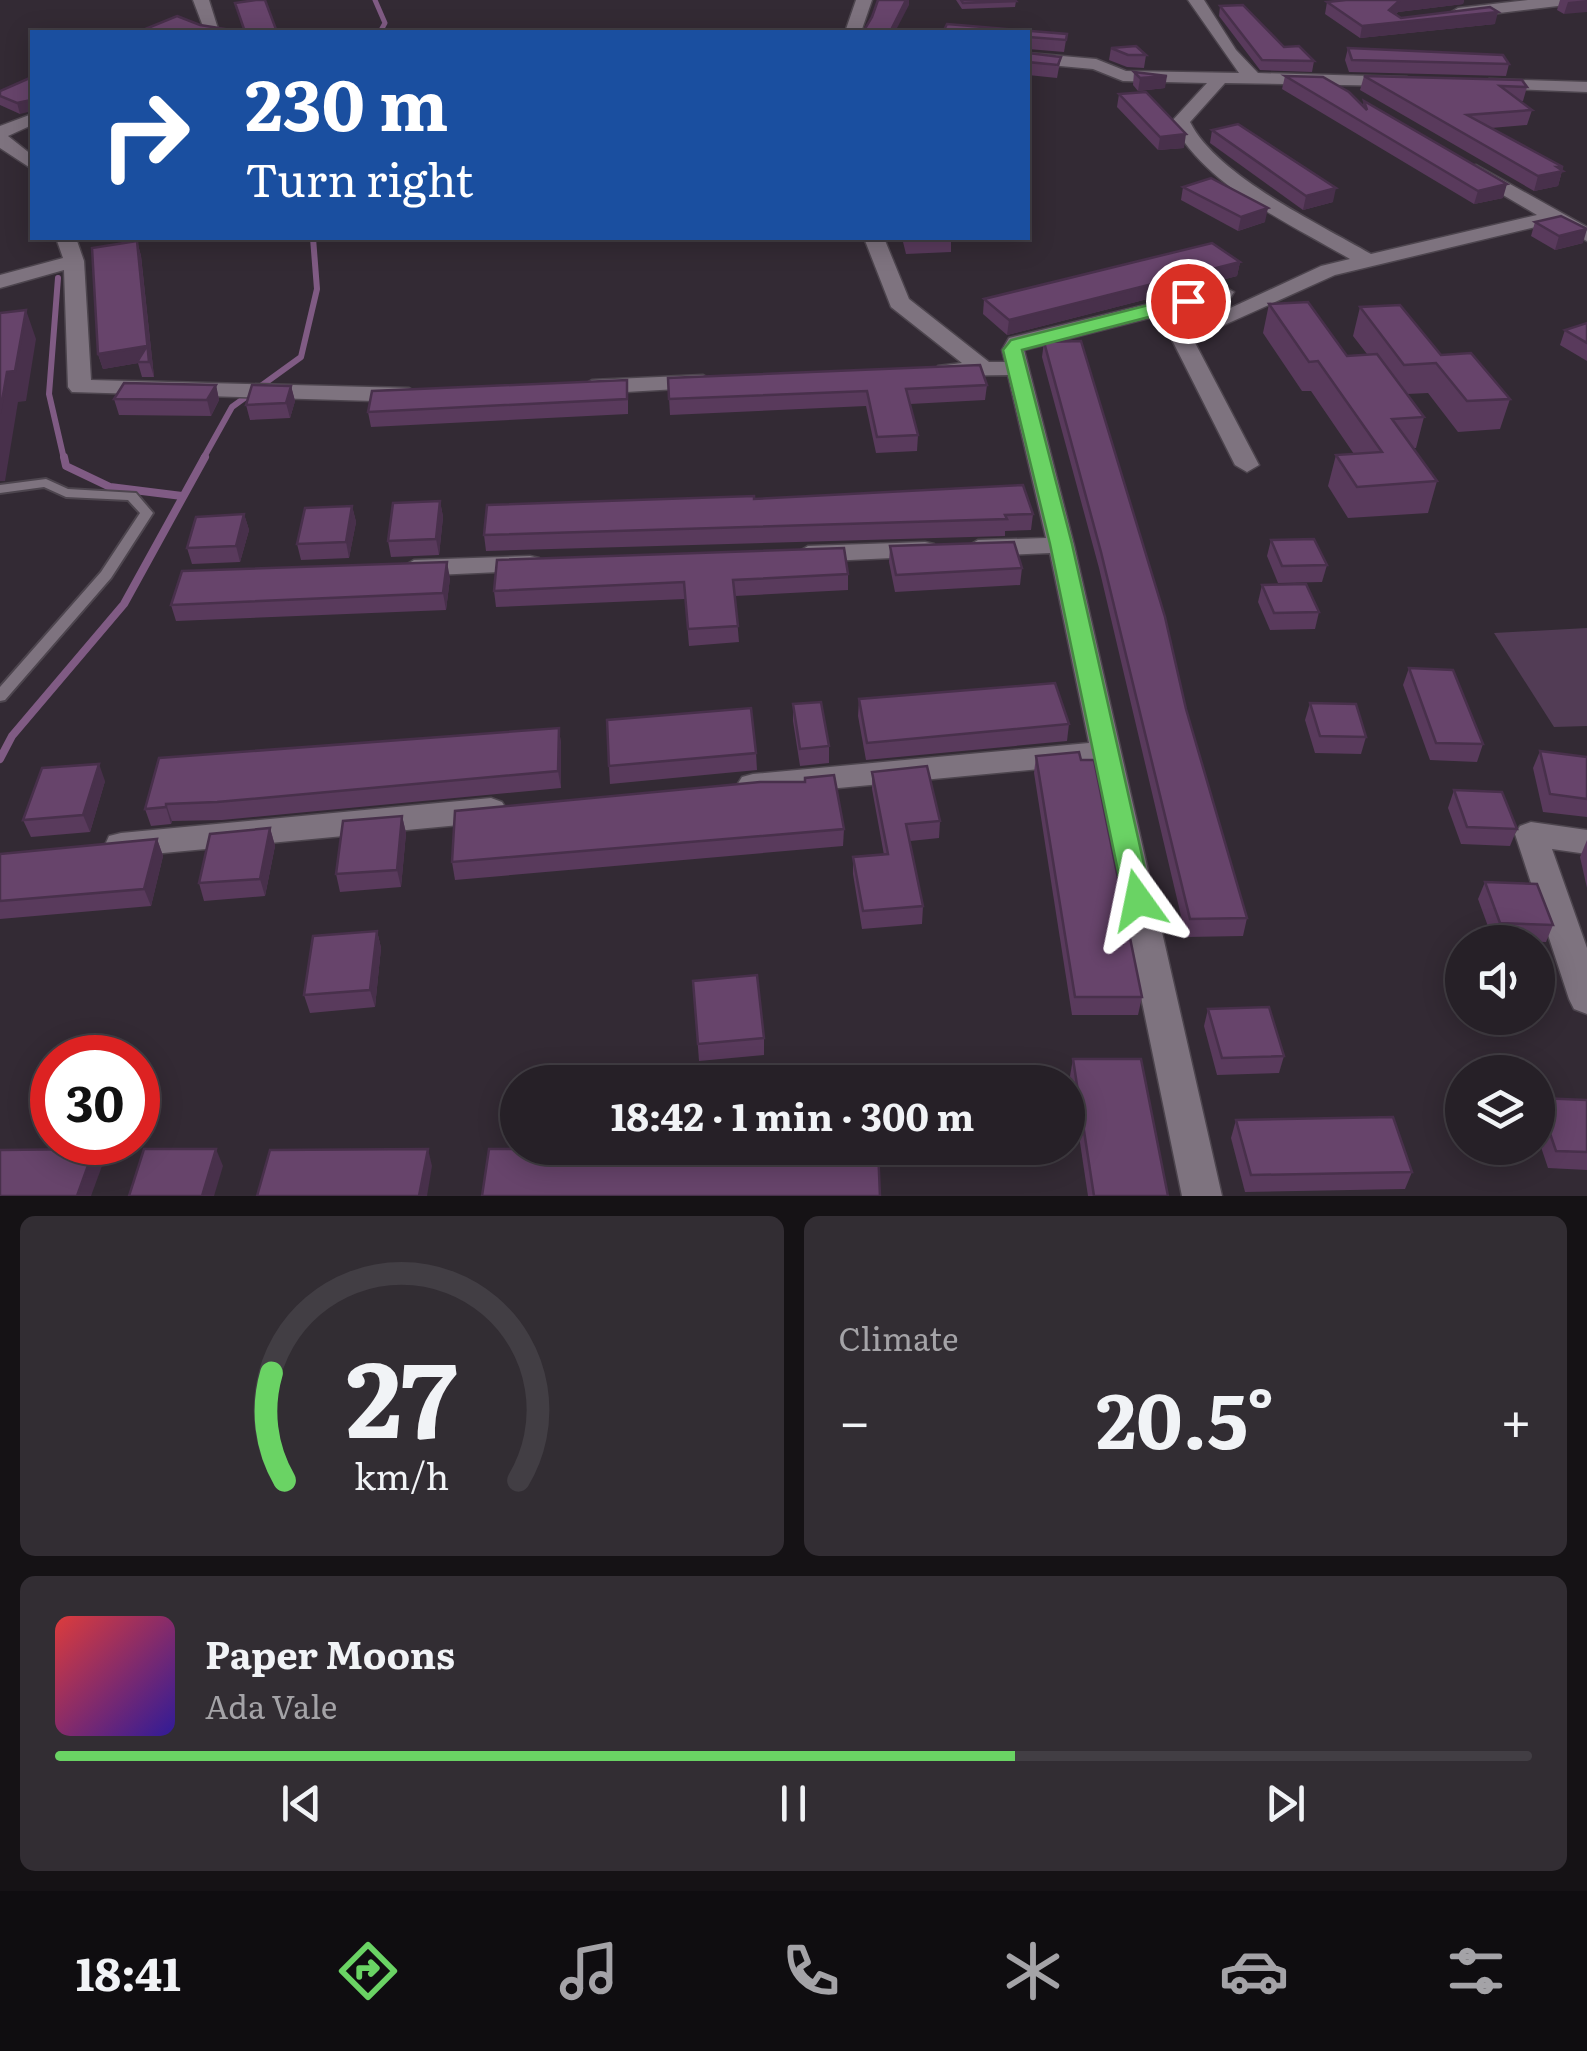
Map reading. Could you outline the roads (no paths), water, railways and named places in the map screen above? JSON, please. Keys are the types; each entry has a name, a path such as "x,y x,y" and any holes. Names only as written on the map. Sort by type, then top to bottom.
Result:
{"street":[{"path":"201,0 213,30"},
{"path":"854,30 864,0"},
{"path":"1196,0 1230,53 1251,76"},
{"path":"1435,16 1566,0"},
{"path":"1030,58 1096,64 1123,76 1416,82"},
{"path":"1221,76 1181,121 1188,141 1223,164 1235,184 1370,261"},
{"path":"1320,78 1354,98"},
{"path":"1473,84 1587,88"},
{"path":"30,121 0,136 30,161"},
{"path":"1453,158 1587,235"},
{"path":"1248,465 1181,336 1328,270 1552,217"},
{"path":"67,240 74,260 80,387 373,396 432,394"},
{"path":"875,240 899,302 984,370"},
{"path":"0,282 74,260"},
{"path":"1202,1196 1061,544 1013,350 1017,344 1222,292"},
{"path":"925,372 1020,368"},
{"path":"570,388 728,381"},
{"path":"782,555 1061,544"},
{"path":"382,569 562,562"},
{"path":"731,788 1106,752"},
{"path":"99,847 514,808"},
{"path":"1587,842 1531,834 1587,999"}],"lane":[{"path":"0,489 46,482 66,493 132,496 148,513 106,575 0,696"}],"waterway":[{"path":"375,0 385,23 381,30"},
{"path":"203,459 232,407 301,357 317,289 313,240"},
{"path":"58,278 49,394 64,459"},
{"path":"64,457 66,466 110,487 182,496"},
{"path":"0,759 12,736 124,604 205,457"}]}
